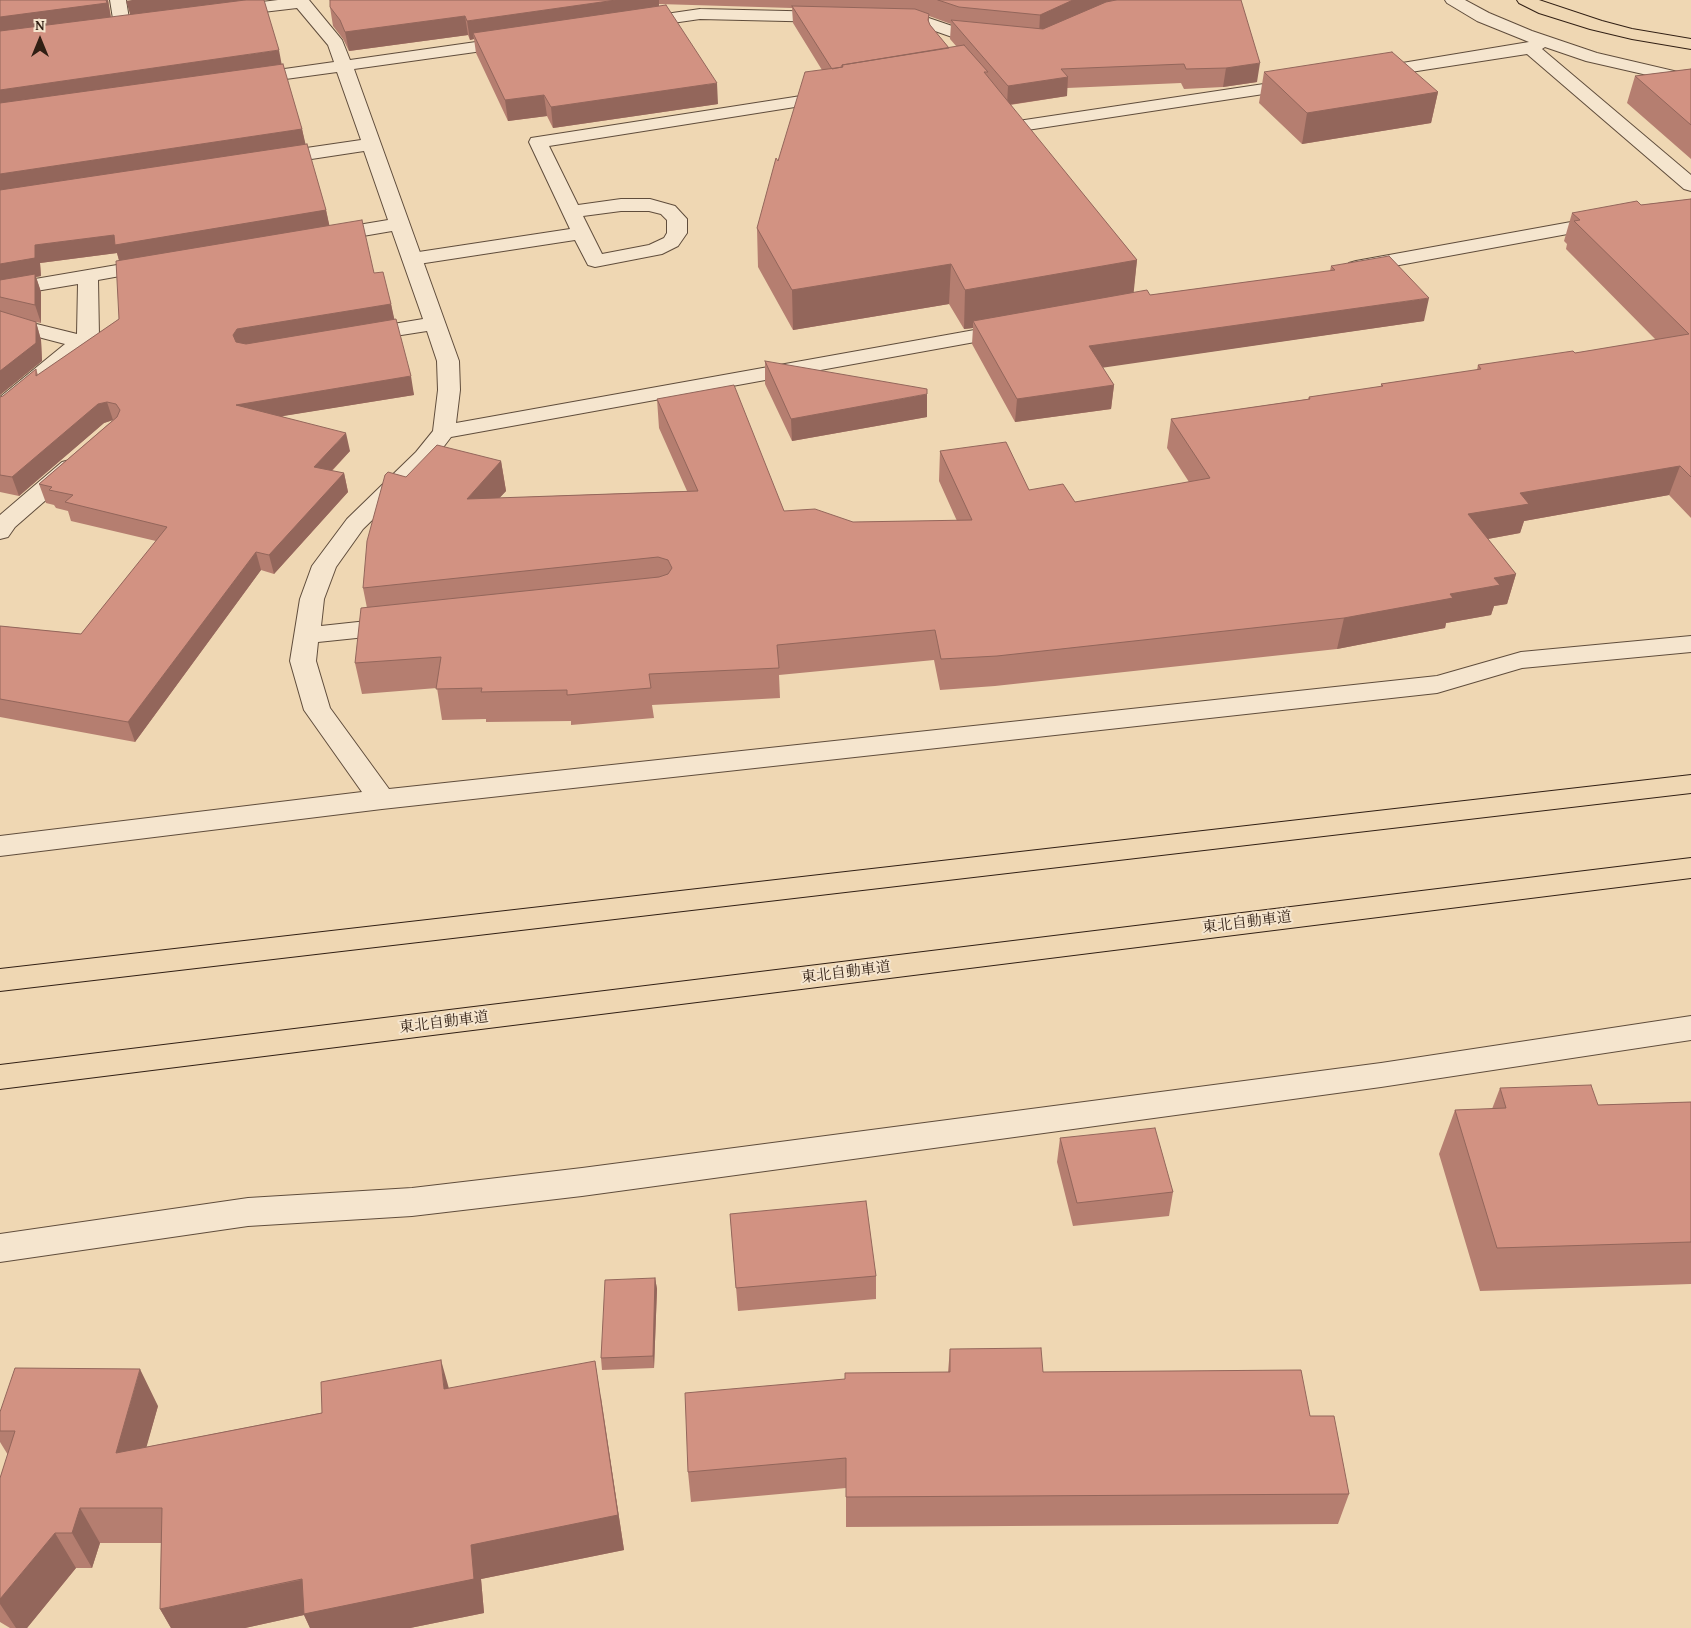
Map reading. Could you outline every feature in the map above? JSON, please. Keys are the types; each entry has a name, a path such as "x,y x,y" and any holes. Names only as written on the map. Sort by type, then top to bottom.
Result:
{"highway":[{"path":"1525,0 1545,9 1605,27 1632,34 1691,44"},
{"path":"1580,3 1608,11"},
{"path":"1645,20 1691,28"},
{"path":"0,980 1691,784"},
{"name":"東北自動車道","path":"0,1077 1691,868"}],"street":[{"path":"118,0 122,25"},
{"path":"1453,0 1537,44 1691,80"},
{"path":"217,13 301,1 336,44 448,361 449,390 444,432 424,457 355,524 324,566 312,599 303,661 318,710 382,799"},
{"path":"621,26 701,7 848,17"},
{"path":"878,18 917,19 955,33 1018,40"},
{"path":"104,28 141,23"},
{"path":"940,27 937,38 943,46"},
{"path":"236,81 532,39"},
{"path":"1356,75 1537,44"},
{"path":"1537,44 1691,185"},
{"path":"985,94 1014,128 1317,81"},
{"path":"572,212 621,204 650,205 668,210 677,219 677,233 671,242 655,250 595,261 538,142 851,93"},
{"path":"254,162 372,144"},
{"path":"1338,270 1622,219"},
{"path":"312,238 400,224"},
{"path":"412,259 581,233"},
{"path":"0,291 166,263"},
{"path":"0,408 88,336 88,276"},
{"path":"0,321 82,342"},
{"path":"347,337 435,323"},
{"path":"444,432 1023,327"},
{"path":"0,532 5,523 84,454"},
{"path":"307,635 415,624"},
{"path":"0,846 382,799 1437,684 1521,660 1691,644"},
{"path":"0,1248 248,1212 412,1202 582,1182 1381,1075 1691,1028"}],"building":[{"path":"0,0 106,0 107,3 0,17"},
{"path":"245,0 264,0 279,50 0,90 0,31"},
{"path":"330,0 616,0 467,21 465,16 345,32 340,20 330,7"},
{"path":"938,0 1073,0 1040,15 959,7"},
{"path":"1116,0 1241,0 1260,63 1226,68 1186,69 1184,64 1061,69 1068,77 1008,86 951,20 1043,29 1106,2"},
{"path":"666,5 717,83 551,107 544,95 505,100 473,33"},
{"path":"792,6 915,9 929,14 928,20 930,25 949,48 842,65 842,67 832,69"},
{"path":"964,45 988,72 984,72 1137,260 965,290 951,264 792,290 757,228 776,158 778,161 805,72"},
{"path":"1392,52 1438,92 1307,113 1264,72"},
{"path":"283,64 302,129 0,174 0,103"},
{"path":"1691,69 1691,125 1635,76"},
{"path":"307,144 326,210 115,245 114,235 35,245 35,258 0,264 0,190"},
{"path":"1691,199 1691,477 1680,466 1520,493 1529,504 1468,514 1516,574 1494,578 1500,585 1450,594 1453,598 1344,618 997,656 941,659 935,630 777,645 779,668 649,674 651,688 567,695 567,690 481,692 482,688 436,689 441,657 355,663 361,608 659,577 668,574 672,568 668,560 658,557 363,588 367,541 385,475 388,472 406,477 437,445 501,461 467,499 698,491 657,399 734,385 784,511 815,509 853,522 972,520 940,451 1006,442 1029,490 1063,484 1075,502 1210,478 1171,419 1310,399 1309,397 1383,386 1381,384 1481,369 1478,365 1573,351 1575,353 1689,334 1574,221 1580,220 1572,213 1637,201 1641,205"},
{"path":"362,220 374,273 383,272 391,304 237,329 233,335 236,342 246,344 396,319 411,376 236,405 346,433 314,467 344,473 269,555 256,552 128,722 0,699 0,626 81,634 167,527 65,502 73,495 49,490 52,487 39,484 117,417 120,410 116,404 107,402 98,404 12,477 0,475 0,397 36,369 36,376 119,319 116,261"},
{"path":"1389,256 1429,298 1089,346 1114,385 1017,399 973,321 1147,290 1150,295 1335,270 1331,266"},
{"path":"35,274 35,305 0,297 0,280"},
{"path":"0,311 36,322 36,343 0,371"},
{"path":"765,361 927,389 927,394 791,419"},
{"path":"1591,1085 1598,1105 1691,1102 1691,1242 1497,1248 1455,1110 1506,1108 1500,1088"},
{"path":"1155,1128 1173,1192 1077,1203 1060,1138"},
{"path":"866,1201 876,1276 736,1288 730,1214"},
{"path":"655,1278 653,1356 601,1358 605,1280"},
{"path":"1041,1348 1043,1372 1301,1370 1310,1416 1334,1416 1349,1494 846,1497 846,1458 688,1472 685,1393 845,1379 845,1373 950,1372 950,1349"},
{"path":"441,1360 444,1389 595,1361 618,1515 471,1545 474,1579 304,1614 302,1579 160,1609 162,1508 80,1508 72,1533 55,1533 0,1599 0,1478 15,1431 0,1431 0,1412 15,1368 140,1369 116,1453 322,1413 321,1382"}]}
